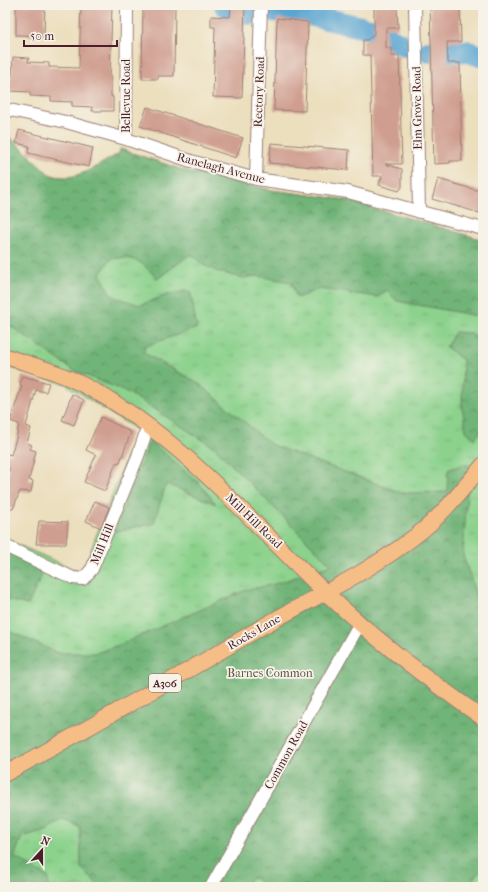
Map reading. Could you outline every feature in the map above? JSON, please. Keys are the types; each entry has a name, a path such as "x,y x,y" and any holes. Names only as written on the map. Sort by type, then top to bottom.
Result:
{"main road":[{"name":"Mill Hill Road","path":"5,356 70,378 113,402 148,426 188,459 326,593 360,623 397,655 483,718"},
{"name":"Rocks Lane","path":"5,774 274,620 326,593 415,537 457,497 483,465"}],"street":[{"name":"Bellevue Road","path":"126,139 127,5"},
{"name":"Rectory Road","path":"256,180 261,5"},
{"name":"Elm Grove Road","path":"415,5 419,212"},
{"name":"Ranelagh Avenue","path":"6,109 66,122 126,139 190,161 256,180 348,192 483,230"},
{"name":"Mill Hill","path":"5,546 73,578 83,579 87,576 95,562 138,456 148,426"},
{"name":"Common Road","path":"211,887 360,623"}],"green space":[{"name":"Barnes Common","path":"5,133 49,174 58,177 76,175 94,168 119,154 120,149 189,172 271,190 347,200 483,240 483,887 5,887 5,539 82,573 137,430 65,384 5,366"},
{"name":"Barnes Common","path":"5,133 49,174 58,177 76,175 94,168 119,154 120,149 189,172 271,190 347,200 483,240 483,317 397,301 387,290 378,297 319,289 297,298 291,282 257,276 243,278 219,272 203,265 191,254 157,279 142,264 126,258 111,259 100,274 112,296 140,305 170,294 190,290 197,328 145,346 144,353 198,383 272,445 402,493 447,492 448,470 464,464 474,468 467,492 463,555 483,616 483,867 473,880 464,887 269,887 253,878 241,887 100,887 81,868 80,826 62,820 46,830 22,837 14,857 48,877 49,887 5,887 5,629 58,653 95,653 119,645 246,590 275,584 331,565 214,447 127,392 73,370 5,322"},
{"path":"455,332 472,333 483,350 483,428 475,439 466,431 462,406 463,360 446,347"},
{"path":"150,441 200,484 216,504 166,484 154,523 114,532"},
{"path":"5,549 40,561 41,577 28,605 7,600 5,597"}],"building":[{"path":"16,5 45,5 44,36 16,35"},
{"path":"81,5 112,5 110,77 111,96 113,97 113,111 92,111 92,107 72,106 72,102 51,101 51,97 30,96 30,92 9,91 10,76 12,76 13,57 29,58 28,62 49,63 49,67 79,68"},
{"path":"143,5 175,5 174,76 158,76 158,79 142,79"},
{"path":"231,5 245,5 242,98 213,97 215,27 211,27 211,16 230,17"},
{"path":"374,5 397,5 398,28 386,28 386,48 391,48 391,56 399,56 402,164 385,164 402,169 402,187 399,191 379,185 382,176 373,176 370,55 363,55 363,40 367,40 374,34"},
{"path":"430,5 445,5 445,8 460,8 461,42 447,42 448,63 460,63 462,161 450,161 450,163 434,164"},
{"path":"277,18 308,22 305,111 274,110"},
{"path":"147,107 243,138 236,158 140,126"},
{"path":"19,130 93,148 89,167 28,153 29,146 16,143"},
{"path":"271,143 349,150 348,170 269,163"},
{"path":"438,179 483,192 483,214 432,199"},
{"path":"22,376 49,383 46,392 36,390 26,426 31,428 27,443 32,445 30,449 36,451 29,480 33,481 31,492 20,491 13,509 5,506 9,468 5,467 5,453 11,455 17,435 19,424 10,421 22,386 20,385"},
{"path":"72,394 84,400 74,425 62,420"},
{"path":"101,417 131,432 120,462 116,463 105,491 84,482 96,455 86,450"},
{"path":"95,501 109,507 101,528 86,521"},
{"path":"39,521 68,522 66,544 36,544"}],"waterway":[{"path":"225,5 231,9 249,14"},
{"path":"274,11 309,15 374,30 405,46"},
{"path":"428,52 466,51 483,57"}]}
